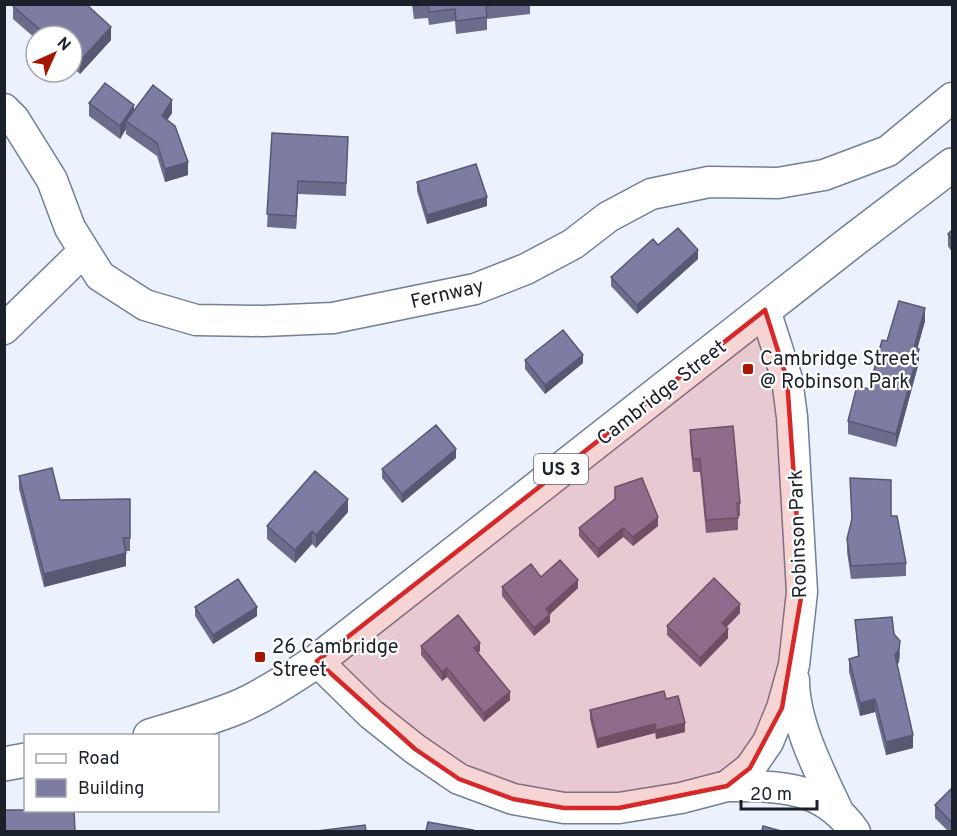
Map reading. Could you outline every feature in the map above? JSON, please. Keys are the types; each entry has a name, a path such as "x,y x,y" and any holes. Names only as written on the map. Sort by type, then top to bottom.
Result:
{"highway":[{"name":"Cambridge Street","path":"154,734 237,707 279,685 317,661 952,165"},
{"path":"4,764 24,760"}],"street":[{"name":"Fernway","path":"4,109 14,119 52,180 70,228 100,276 145,305 196,320 263,321 333,318 475,289 526,269 573,244 608,218 651,194 709,182 778,183 824,175 888,151 952,98"},
{"path":"4,329 84,251"},
{"name":"Robinson Park","path":"317,661 372,714 414,749 459,779 513,799 564,808 619,808 681,798 727,786 750,768 768,742 782,708 794,665 802,592 792,417 787,379 765,310"},
{"path":"794,665 794,700 822,777 846,820"},
{"path":"727,786 778,786 813,796 846,820"}],"highlighted area":[{"path":"765,310 787,379 802,592 782,708 750,768 727,786 619,808 564,808 513,799 459,779 415,749 317,661 399,596"}],"building":[{"path":"14,4 86,4 111,27 84,57 84,24 33,24 13,6"},
{"path":"414,4 500,4 486,6 487,17 456,21 455,9 429,12 428,5 414,6"},
{"path":"105,83 134,105 120,126 89,103"},
{"path":"153,85 172,100 162,116 175,126 188,162 165,169 157,143 126,121"},
{"path":"272,133 348,137 346,183 298,181 296,216 267,214"},
{"path":"476,164 487,197 427,215 417,182"},
{"path":"678,228 698,250 637,305 611,277 653,239 658,245"},
{"path":"899,301 925,308 914,348 919,349 896,434 848,421 857,386 869,389 882,340 887,341"},
{"path":"563,330 583,355 545,385 525,360"},
{"path":"436,425 456,449 402,494 382,469"},
{"path":"733,426 740,503 737,503 738,518 706,520 700,459 693,459 690,430"},
{"path":"52,468 60,500 130,499 130,538 123,538 126,553 44,574 19,476"},
{"path":"315,471 348,499 316,535 312,531 295,550 267,526"},
{"path":"642,478 658,517 633,537 623,528 598,549 579,528 615,499 615,487"},
{"path":"850,478 891,480 891,516 897,516 906,563 851,566 847,539 852,519"},
{"path":"560,560 578,580 546,609 550,614 534,628 502,587 531,564 541,577"},
{"path":"714,578 740,604 722,623 728,629 700,658 667,626"},
{"path":"238,579 257,607 213,635 195,607"},
{"path":"458,615 480,643 474,648 510,692 484,713 447,668 442,672 421,646"},
{"path":"892,617 894,634 900,641 895,655 913,735 886,742 875,699 860,703 849,659 859,656 855,620"},
{"path":"664,691 666,699 678,696 685,723 656,730 655,724 597,739 590,710"},
{"path":"952,788 952,823 935,805"},
{"path":"4,810 74,812 75,831 4,831"},
{"path":"428,822 473,830 426,831"},
{"path":"365,825 366,831 317,831"},
{"path":"763,826 781,831 762,831"}],"place":[{"name":"Cambridge Street @ Robinson Park","path":"748,369"},
{"name":"26 Cambridge Street","path":"260,657"}]}
